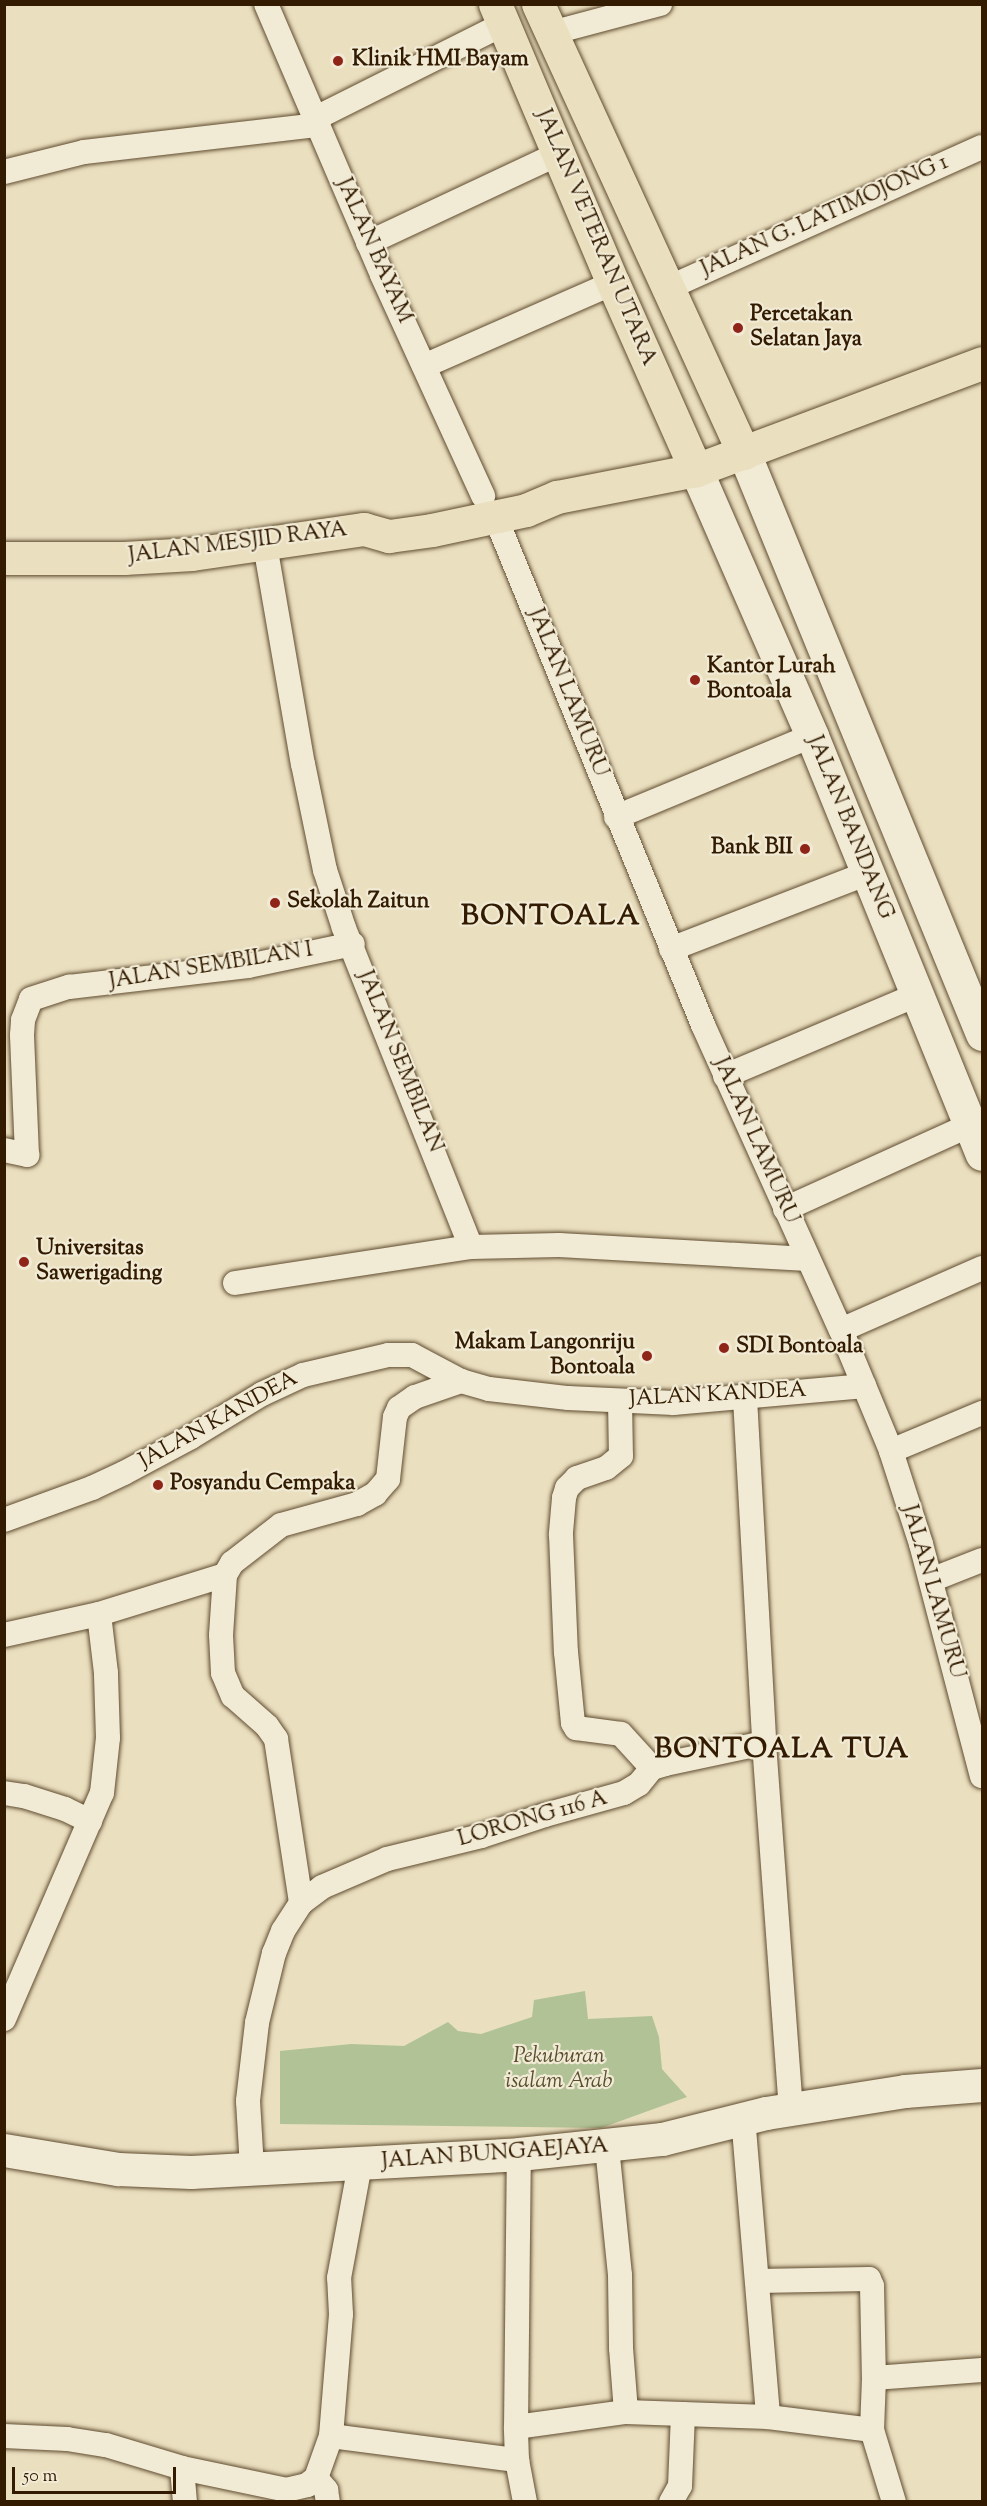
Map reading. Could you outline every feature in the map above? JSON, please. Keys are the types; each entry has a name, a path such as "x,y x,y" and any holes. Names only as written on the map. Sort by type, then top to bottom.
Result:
{"highway":[{"name":"JALAN VETERAN UTARA","path":"500,14 613,283 696,470"},
{"name":"JALAN VETERAN UTARA","path":"545,19 744,453"},
{"name":"JALAN MESJID RAYA","path":"4,558 124,558 192,554 364,529 389,536 432,530 489,506 526,510 557,497 696,470 982,363"}],"main road":[{"name":"JALAN BANDANG","path":"744,453 982,1034"},
{"name":"JALAN BANDANG","path":"696,470 812,736 976,1140"},
{"name":"JALAN BUNGAEJAYA","path":"4,2150 118,2169 155,2172 360,2165 607,2147 662,2139 743,2117 791,2109 905,2091 982,2085"}],"street":[{"name":"JALAN BAYAM","path":"266,4 368,243 489,506"},
{"path":"545,19 660,4"},
{"path":"4,172 84,152 317,122 500,14"},
{"name":"JALAN G. LATIMOJONG 1","path":"668,288 982,147"},
{"path":"368,243 558,154"},
{"path":"424,366 613,283"},
{"name":"JALAN LAMURU","path":"489,506 671,950 725,1076 841,1329 891,1451 975,1720 982,1776"},
{"name":"JALAN SEMBILAN","path":"264,545 315,829 335,903 471,1247"},
{"path":"616,817 812,736"},
{"path":"671,950 868,873"},
{"name":"JALAN SEMBILAN I","path":"16,1152 23,1080 23,1020 31,999 69,987 248,966 352,944"},
{"path":"725,1076 917,995"},
{"path":"785,1209 976,1140"},
{"path":"235,1283 471,1247 559,1245 808,1259"},
{"path":"841,1329 982,1268"},
{"name":"JALAN KANDEA","path":"4,1520 92,1488 124,1473 191,1437 262,1394 312,1371 400,1354 422,1360 461,1381 517,1394 674,1402 745,1398 864,1386"},
{"path":"252,2169 248,2101 257,2023 274,1953 283,1931 301,1903 276,1739 267,1726 233,1696 223,1673 221,1635 225,1575 232,1563 281,1525 357,1504 375,1494 388,1479 395,1417 399,1408 415,1397 461,1381"},
{"path":"745,1398 764,1743 791,2109"},
{"path":"620,1401 621,1456 606,1468 577,1478 567,1488 564,1498 561,1535 566,1652 573,1722 576,1728 621,1734 652,1768 764,1743"},
{"path":"891,1451 982,1413"},
{"path":"931,1580 982,1560"},
{"path":"4,1635 99,1614 225,1575"},
{"path":"4,2019 102,1793 108,1738 106,1673 99,1614"},
{"name":"LORONG 116 A","path":"301,1903 322,1887 387,1859 481,1836 624,1793 639,1784 652,1768"},
{"path":"4,1793 32,1798 90,1821"},
{"path":"743,2117 768,2417"},
{"path":"607,2147 620,2275 621,2348 626,2412"},
{"path":"519,2154 516,2427 517,2460 525,2502"},
{"path":"4,2436 67,2439 106,2445 182,2468 286,2490 307,2485 316,2478 331,2436 340,2323 339,2278 360,2165"},
{"path":"757,2281 869,2279 872,2286 874,2378 872,2430 894,2502"},
{"path":"874,2378 982,2370"},
{"path":"516,2427 626,2412 768,2417 872,2430"},
{"path":"671,2502 680,2486 682,2414"},
{"path":"331,2436 517,2460"},
{"path":"182,2468 185,2502"},
{"path":"316,2478 326,2490 328,2502"}],"green space":[{"name":"Pekuburan isalam Arab","path":"585,1991 588,2019 652,2016 659,2037 662,2069 687,2097 601,2128 280,2124 280,2051 351,2044 404,2046 448,2022 458,2031 481,2034 532,2017 534,2000"}],"place":[{"name":"Klinik HMI Bayam","path":"338,61"},
{"name":"Percetakan Selatan Jaya","path":"738,328"},
{"name":"Kantor Lurah Bontoala","path":"695,680"},
{"name":"Bank BII","path":"805,849"},
{"name":"Sekolah Zaitun","path":"275,903"},
{"name":"Universitas Sawerigading","path":"24,1262"},
{"name":"SDI Bontoala","path":"724,1348"},
{"name":"Makam Langonriju Bontoala","path":"647,1356"},
{"name":"Posyandu Cempaka","path":"158,1485"}],"district":[{"name":"BONTOALA","path":"551,917"},
{"name":"BONTOALA TUA","path":"782,1750"}]}
